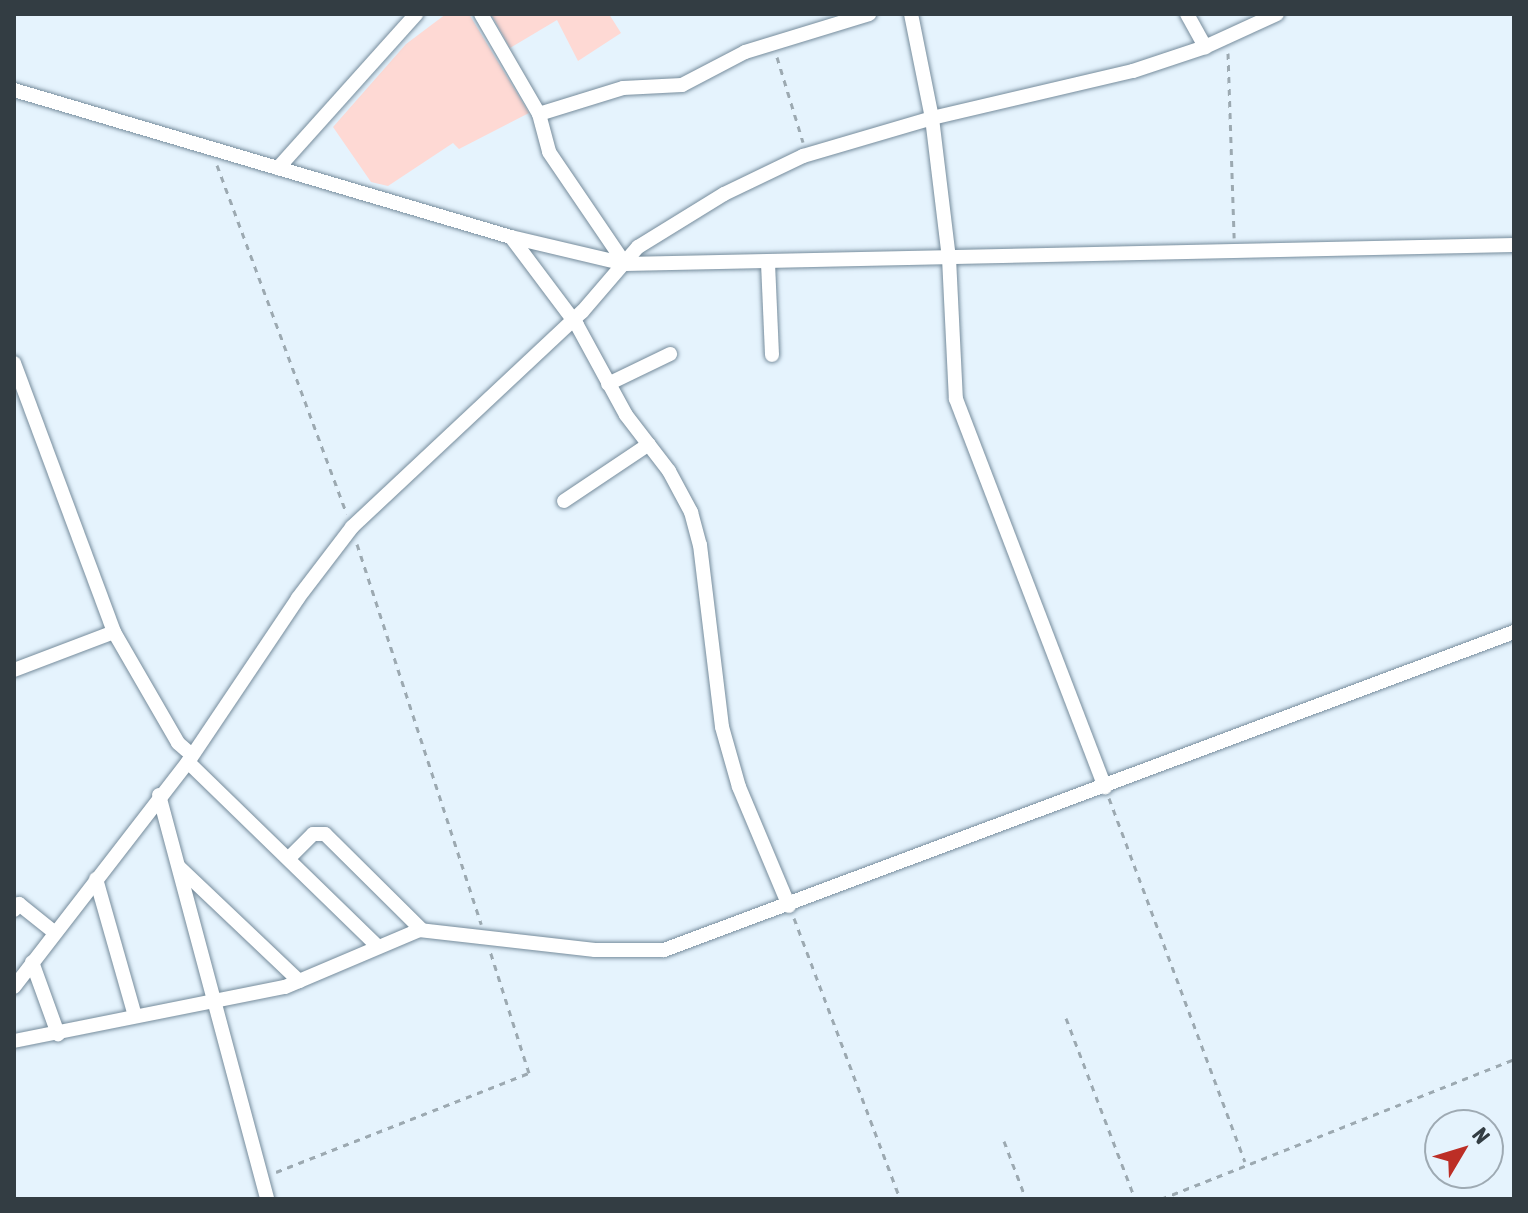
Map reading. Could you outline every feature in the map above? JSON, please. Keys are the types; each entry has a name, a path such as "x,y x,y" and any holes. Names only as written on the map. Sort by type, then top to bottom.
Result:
{"street":[{"path":"278,168 416,14"},
{"path":"481,14 539,114 549,152 625,264"},
{"path":"539,114 623,88 682,85 745,52 773,46 869,14"},
{"path":"911,14 932,118 949,258 956,399 1105,787"},
{"path":"1187,14 1205,47"},
{"path":"14,987 190,758 352,527 571,318 638,247 724,194 807,155 932,118 1133,71 1205,47 1277,14"},
{"path":"14,90 511,237 625,264 1514,245"},
{"path":"511,237 571,318 608,384 676,482 696,527 722,727 739,787 789,906"},
{"path":"768,263 772,355"},
{"path":"608,384 670,354"},
{"path":"14,363 114,632 178,743 377,946"},
{"path":"564,501 649,444"},
{"path":"14,670 114,632"},
{"path":"14,1041 135,1016 214,1004 299,981 377,946 422,930 649,952 789,906 1514,632"},
{"path":"159,795 267,1199"},
{"path":"289,858 313,834 325,834 422,930"},
{"path":"178,867 299,981"},
{"path":"96,879 135,1016"},
{"path":"14,910 19,904 54,932"},
{"path":"32,962 58,1034"}],"path":[{"path":"1222,39 1229,55 1234,251"},
{"path":"773,46 807,155"},
{"path":"211,147 352,527 529,1073 261,1178"},
{"path":"1105,787 1245,1161"},
{"path":"789,906 900,1199"},
{"path":"1066,1018 1135,1199"},
{"path":"1161,1199 1245,1161 1514,1059"},
{"path":"1004,1141 1026,1199"}],"shaded area":[{"path":"446,14 469,14 529,113 459,149 453,143 388,186 371,182 333,127 406,44"},
{"path":"491,14 609,14 621,33 578,61 557,20 510,48"}]}
